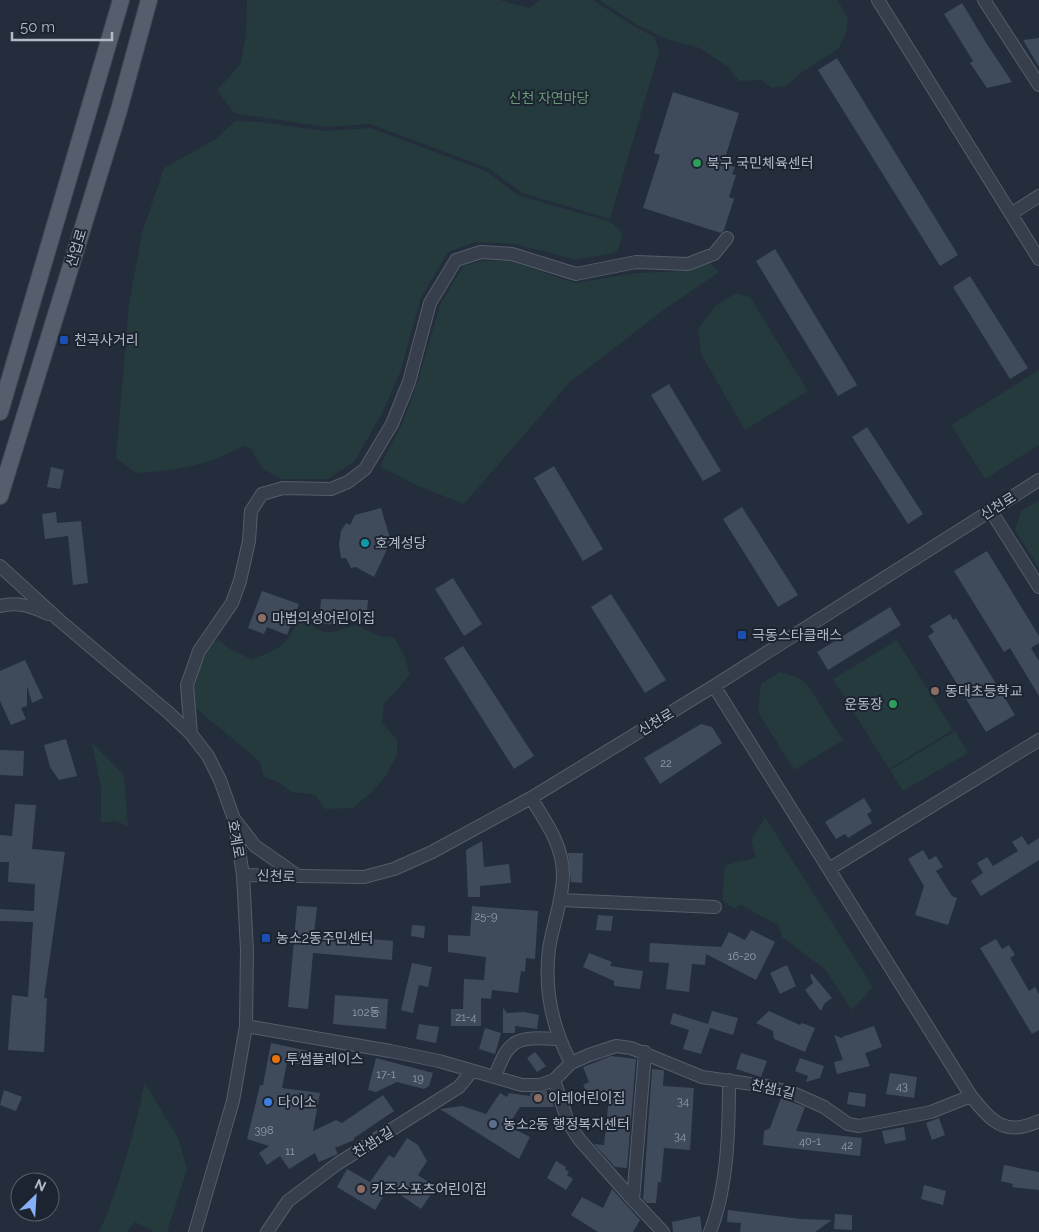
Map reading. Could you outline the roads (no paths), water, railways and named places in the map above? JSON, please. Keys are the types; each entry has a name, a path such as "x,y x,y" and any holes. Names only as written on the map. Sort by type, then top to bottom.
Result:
{"main road":[{"name":"산업로","path":"0,412 121,0"},
{"name":"산업로","path":"0,496 119,110 149,0"}],"street":[{"path":"878,0 1039,259"},
{"path":"984,0 1039,85"},
{"path":"1011,214 1039,196"},
{"path":"191,734 187,685 199,651 232,603 240,581 249,541 251,511 262,494 283,488 331,489 348,482 365,469 392,424 409,382 423,338 430,303 456,260 481,252 512,254 576,274 636,262 688,264 714,254 727,238"},
{"name":"신천로","path":"243,875 364,877 394,869 432,852 531,798 714,686 1039,480"},
{"path":"992,511 1039,587"},
{"name":"호계로","path":"0,566 59,620 169,713 191,734 208,756 220,780 234,818 243,875 247,950 246,1026 233,1101 195,1232"},
{"path":"0,606 12,604 27,606 59,620"},
{"path":"714,686 971,1096 990,1120 1006,1128 1024,1128 1039,1122"},
{"path":"829,869 1039,740"},
{"path":"531,798 557,843 563,873 561,900 549,948 548,982 550,1010 558,1038 571,1063"},
{"path":"234,818 255,846 300,877"},
{"path":"561,900 715,907"},
{"path":"246,1026 390,1051 522,1085 540,1085 554,1080 568,1122 579,1139 663,1232"},
{"path":"494,1077 503,1054 511,1044 528,1038 558,1038"},
{"name":"찬샘1길","path":"554,1080 571,1063 616,1046 645,1052 702,1077 729,1080 795,1094 824,1107 848,1124 859,1126 868,1126 931,1112 971,1096"},
{"path":"633,1200 645,1052"},
{"name":"찬샘1길","path":"267,1232 288,1201 337,1164 459,1087 472,1071"},
{"path":"710,1232 720,1201 729,1124 729,1080"}],"place":[{"name":"북구 국민체육센터","path":"697,163"},
{"name":"천곡사거리","path":"64,340"},
{"name":"호계성당","path":"365,543"},
{"name":"마법의성어린이집","path":"262,618"},
{"name":"극동스타클래스","path":"742,635"},
{"name":"동대초등학교","path":"935,691"},
{"name":"운동장","path":"893,704"},
{"name":"농소2동주민센터","path":"266,938"},
{"name":"투썸플레이스","path":"276,1059"},
{"name":"이레어린이집","path":"538,1098"},
{"name":"다이소","path":"268,1102"},
{"name":"농소2동 행정복지센터","path":"493,1124"},
{"name":"키즈스포츠어린이집","path":"361,1189"}],"park label":[{"name":"신천 자연마당","path":"549,98"}]}
